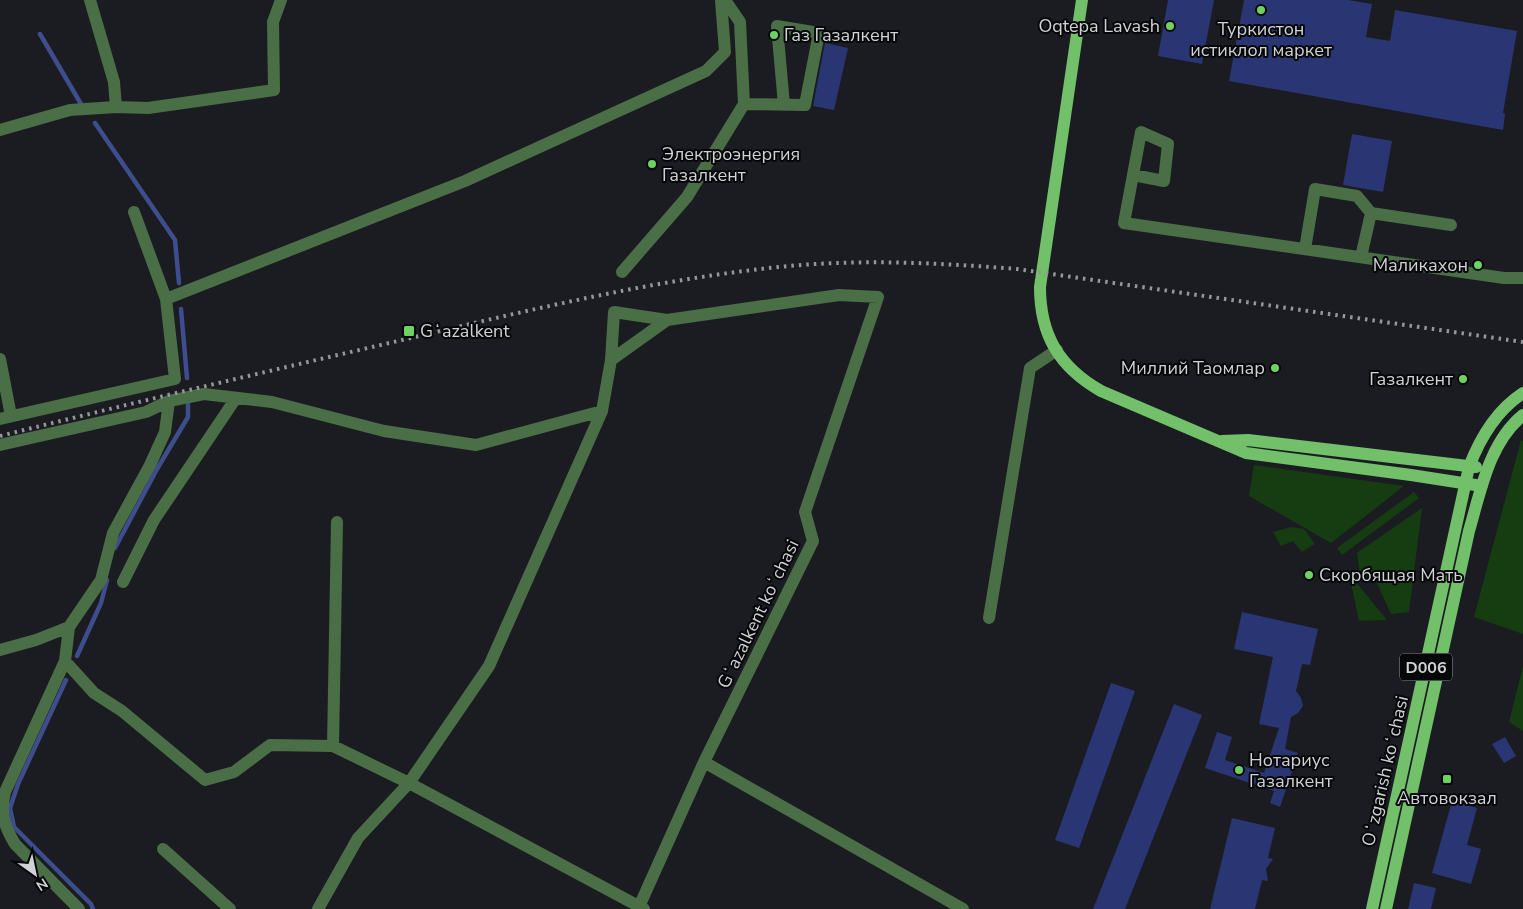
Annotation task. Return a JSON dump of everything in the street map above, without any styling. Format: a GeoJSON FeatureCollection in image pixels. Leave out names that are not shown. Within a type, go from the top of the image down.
{"type":"FeatureCollection","features":[{"type":"Feature","properties":{"kind":"main road"},"geometry":{"type":"LineString","coordinates":[[1082,0],[1040,287],[1043,320],[1048,336],[1073,370],[1101,391],[1246,453],[1482,486]]}},
{"type":"Feature","properties":{"kind":"main road","name":"Oʻzgarish koʻchasi"},"geometry":{"type":"LineString","coordinates":[[1372,909],[1434,635],[1469,467],[1480,442],[1489,428],[1508,404],[1523,392]]}},
{"type":"Feature","properties":{"kind":"main road","name":"Oʻzgarish koʻchasi"},"geometry":{"type":"LineString","coordinates":[[1386,909],[1469,531],[1482,486],[1502,436],[1523,414]]}},
{"type":"Feature","properties":{"kind":"main road"},"geometry":{"type":"LineString","coordinates":[[1217,441],[1248,440],[1488,469]]}},
{"type":"Feature","properties":{"kind":"street"},"geometry":{"type":"LineString","coordinates":[[90,0],[114,82],[116,107]]}},
{"type":"Feature","properties":{"kind":"street"},"geometry":{"type":"LineString","coordinates":[[0,130],[70,110],[116,107],[148,108],[274,90],[273,22],[281,0]]}},
{"type":"Feature","properties":{"kind":"street"},"geometry":{"type":"LineString","coordinates":[[166,299],[465,181],[706,71],[725,52],[721,0]]}},
{"type":"Feature","properties":{"kind":"street"},"geometry":{"type":"LineString","coordinates":[[622,272],[687,197],[744,104],[740,22],[725,0]]}},
{"type":"Feature","properties":{"kind":"street"},"geometry":{"type":"LineString","coordinates":[[744,104],[784,105],[805,105],[818,33],[777,26],[784,105]]}},
{"type":"Feature","properties":{"kind":"street"},"geometry":{"type":"LineString","coordinates":[[1133,175],[1124,223],[1504,278],[1523,278]]}},
{"type":"Feature","properties":{"kind":"street"},"geometry":{"type":"LineString","coordinates":[[1305,249],[1315,189],[1357,196],[1371,213],[1451,225]]}},
{"type":"Feature","properties":{"kind":"street"},"geometry":{"type":"LineString","coordinates":[[0,359],[6,417],[175,379],[166,299],[134,212]]}},
{"type":"Feature","properties":{"kind":"street"},"geometry":{"type":"LineString","coordinates":[[1361,257],[1371,213]]}},
{"type":"Feature","properties":{"kind":"street","name":"Gʻazalkent koʻchasi"},"geometry":{"type":"LineString","coordinates":[[640,908],[704,762],[813,541],[805,512],[878,297],[838,295],[668,320]]}},
{"type":"Feature","properties":{"kind":"street"},"geometry":{"type":"LineString","coordinates":[[318,909],[358,838],[409,783],[489,666],[602,411],[611,360],[614,312],[668,320]]}},
{"type":"Feature","properties":{"kind":"street"},"geometry":{"type":"LineString","coordinates":[[611,360],[668,320]]}},
{"type":"Feature","properties":{"kind":"street"},"geometry":{"type":"LineString","coordinates":[[989,618],[1030,368],[1057,350]]}},
{"type":"Feature","properties":{"kind":"street"},"geometry":{"type":"LineString","coordinates":[[0,445],[146,412],[169,401],[204,394],[272,402],[384,431],[476,445],[602,411]]}},
{"type":"Feature","properties":{"kind":"street"},"geometry":{"type":"LineString","coordinates":[[123,582],[154,520],[236,398]]}},
{"type":"Feature","properties":{"kind":"street"},"geometry":{"type":"LineString","coordinates":[[79,909],[15,844],[7,832],[3,819],[2,805],[5,792],[65,661],[69,627],[101,580],[113,533],[150,465],[165,432],[169,401]]}},
{"type":"Feature","properties":{"kind":"street"},"geometry":{"type":"LineString","coordinates":[[334,746],[337,522]]}},
{"type":"Feature","properties":{"kind":"street"},"geometry":{"type":"LineString","coordinates":[[0,650],[36,640],[69,627]]}},
{"type":"Feature","properties":{"kind":"street"},"geometry":{"type":"LineString","coordinates":[[65,661],[94,693],[122,711],[205,780],[234,772],[270,746],[334,746],[409,783],[640,908]]}},
{"type":"Feature","properties":{"kind":"street"},"geometry":{"type":"LineString","coordinates":[[704,762],[963,909]]}},
{"type":"Feature","properties":{"kind":"street"},"geometry":{"type":"LineString","coordinates":[[163,849],[230,909]]}},
{"type":"Feature","properties":{"kind":"green space"},"geometry":{"type":"Polygon","coordinates":[[[1521,440],[1523,441],[1523,634],[1474,617],[1521,440]]]}},
{"type":"Feature","properties":{"kind":"green space"},"geometry":{"type":"Polygon","coordinates":[[[1254,465],[1404,486],[1331,543],[1249,496],[1254,465]]]}},
{"type":"Feature","properties":{"kind":"green space"},"geometry":{"type":"Polygon","coordinates":[[[1414,492],[1419,498],[1342,555],[1337,548],[1414,492]]]}},
{"type":"Feature","properties":{"kind":"green space"},"geometry":{"type":"Polygon","coordinates":[[[1422,508],[1409,612],[1391,614],[1376,581],[1360,573],[1357,553],[1422,508]]]}},
{"type":"Feature","properties":{"kind":"green space"},"geometry":{"type":"Polygon","coordinates":[[[1291,527],[1304,529],[1315,544],[1302,552],[1293,541],[1281,546],[1273,532],[1291,527]]]}},
{"type":"Feature","properties":{"kind":"green space"},"geometry":{"type":"Polygon","coordinates":[[[1355,581],[1387,620],[1359,621],[1351,583],[1355,581]]]}},
{"type":"Feature","properties":{"kind":"green space"},"geometry":{"type":"Polygon","coordinates":[[[1523,666],[1523,731],[1509,722],[1523,666]]]}},
{"type":"Feature","properties":{"kind":"building"},"geometry":{"type":"Polygon","coordinates":[[[1168,0],[1214,0],[1202,64],[1158,56],[1168,0]]]}},
{"type":"Feature","properties":{"kind":"building"},"geometry":{"type":"Polygon","coordinates":[[[1244,0],[1348,0],[1372,4],[1366,37],[1390,41],[1395,10],[1517,31],[1503,113],[1505,114],[1503,130],[1229,81],[1244,0]]]}},
{"type":"Feature","properties":{"kind":"building"},"geometry":{"type":"Polygon","coordinates":[[[825,43],[848,48],[834,110],[813,106],[825,43]]]}},
{"type":"Feature","properties":{"kind":"building"},"geometry":{"type":"Polygon","coordinates":[[[1352,134],[1392,141],[1383,192],[1343,185],[1352,134]]]}},
{"type":"Feature","properties":{"kind":"building"},"geometry":{"type":"Polygon","coordinates":[[[1242,612],[1318,629],[1310,665],[1302,664],[1296,691],[1301,698],[1303,706],[1298,713],[1291,717],[1285,749],[1298,753],[1280,807],[1270,803],[1274,791],[1205,768],[1217,732],[1232,737],[1225,760],[1264,773],[1279,728],[1259,724],[1273,657],[1234,649],[1242,612]]]}},
{"type":"Feature","properties":{"kind":"building"},"geometry":{"type":"Polygon","coordinates":[[[1111,683],[1135,691],[1079,848],[1055,840],[1111,683]]]}},
{"type":"Feature","properties":{"kind":"building"},"geometry":{"type":"Polygon","coordinates":[[[1174,704],[1202,715],[1125,909],[1093,909],[1174,704]]]}},
{"type":"Feature","properties":{"kind":"building"},"geometry":{"type":"Polygon","coordinates":[[[1505,737],[1516,756],[1504,763],[1492,744],[1505,737]]]}},
{"type":"Feature","properties":{"kind":"building"},"geometry":{"type":"Polygon","coordinates":[[[1452,801],[1477,808],[1467,845],[1481,849],[1471,884],[1432,873],[1452,801]]]}},
{"type":"Feature","properties":{"kind":"building"},"geometry":{"type":"Polygon","coordinates":[[[1232,818],[1275,828],[1268,858],[1273,859],[1266,869],[1268,881],[1262,880],[1255,909],[1210,909],[1232,818]]]}},
{"type":"Feature","properties":{"kind":"building"},"geometry":{"type":"Polygon","coordinates":[[[1414,883],[1436,888],[1431,909],[1408,909],[1414,883]]]}},
{"type":"Feature","properties":{"kind":"waterway"},"geometry":{"type":"LineString","coordinates":[[40,34],[81,104]]}},
{"type":"Feature","properties":{"kind":"waterway"},"geometry":{"type":"LineString","coordinates":[[95,123],[175,240],[179,283]]}},
{"type":"Feature","properties":{"kind":"waterway"},"geometry":{"type":"LineString","coordinates":[[181,309],[187,378]]}},
{"type":"Feature","properties":{"kind":"waterway"},"geometry":{"type":"LineString","coordinates":[[115,548],[157,469],[188,417],[188,401]]}},
{"type":"Feature","properties":{"kind":"waterway"},"geometry":{"type":"LineString","coordinates":[[77,656],[101,603],[107,580]]}},
{"type":"Feature","properties":{"kind":"waterway"},"geometry":{"type":"LineString","coordinates":[[66,680],[18,784],[10,808],[14,827],[91,904],[93,909]]}},
{"type":"Feature","properties":{"kind":"railway"},"geometry":{"type":"LineString","coordinates":[[0,436],[586,298],[687,279],[817,264],[903,263],[1017,269],[1523,342]]}},
{"type":"Feature","properties":{"kind":"place","name":"Туркистон истиклол маркет"},"geometry":{"type":"Point","coordinates":[1261,10]}},
{"type":"Feature","properties":{"kind":"place","name":"Oqtepa Lavash"},"geometry":{"type":"Point","coordinates":[1170,26]}},
{"type":"Feature","properties":{"kind":"place","name":"Газ Газалкент"},"geometry":{"type":"Point","coordinates":[774,35]}},
{"type":"Feature","properties":{"kind":"place","name":"Электроэнергия Газалкент"},"geometry":{"type":"Point","coordinates":[652,164]}},
{"type":"Feature","properties":{"kind":"place","name":"Маликахон"},"geometry":{"type":"Point","coordinates":[1478,265]}},
{"type":"Feature","properties":{"kind":"place","name":"Gʻazalkent"},"geometry":{"type":"Point","coordinates":[409,331]}},
{"type":"Feature","properties":{"kind":"place","name":"Миллий Таомлар"},"geometry":{"type":"Point","coordinates":[1275,368]}},
{"type":"Feature","properties":{"kind":"place","name":"Газалкент"},"geometry":{"type":"Point","coordinates":[1463,379]}},
{"type":"Feature","properties":{"kind":"place","name":"Скорбящая Мать"},"geometry":{"type":"Point","coordinates":[1309,575]}},
{"type":"Feature","properties":{"kind":"place","name":"Нотариус Газалкент"},"geometry":{"type":"Point","coordinates":[1239,770]}},
{"type":"Feature","properties":{"kind":"place","name":"Автовокзал"},"geometry":{"type":"Point","coordinates":[1447,779]}}]}
